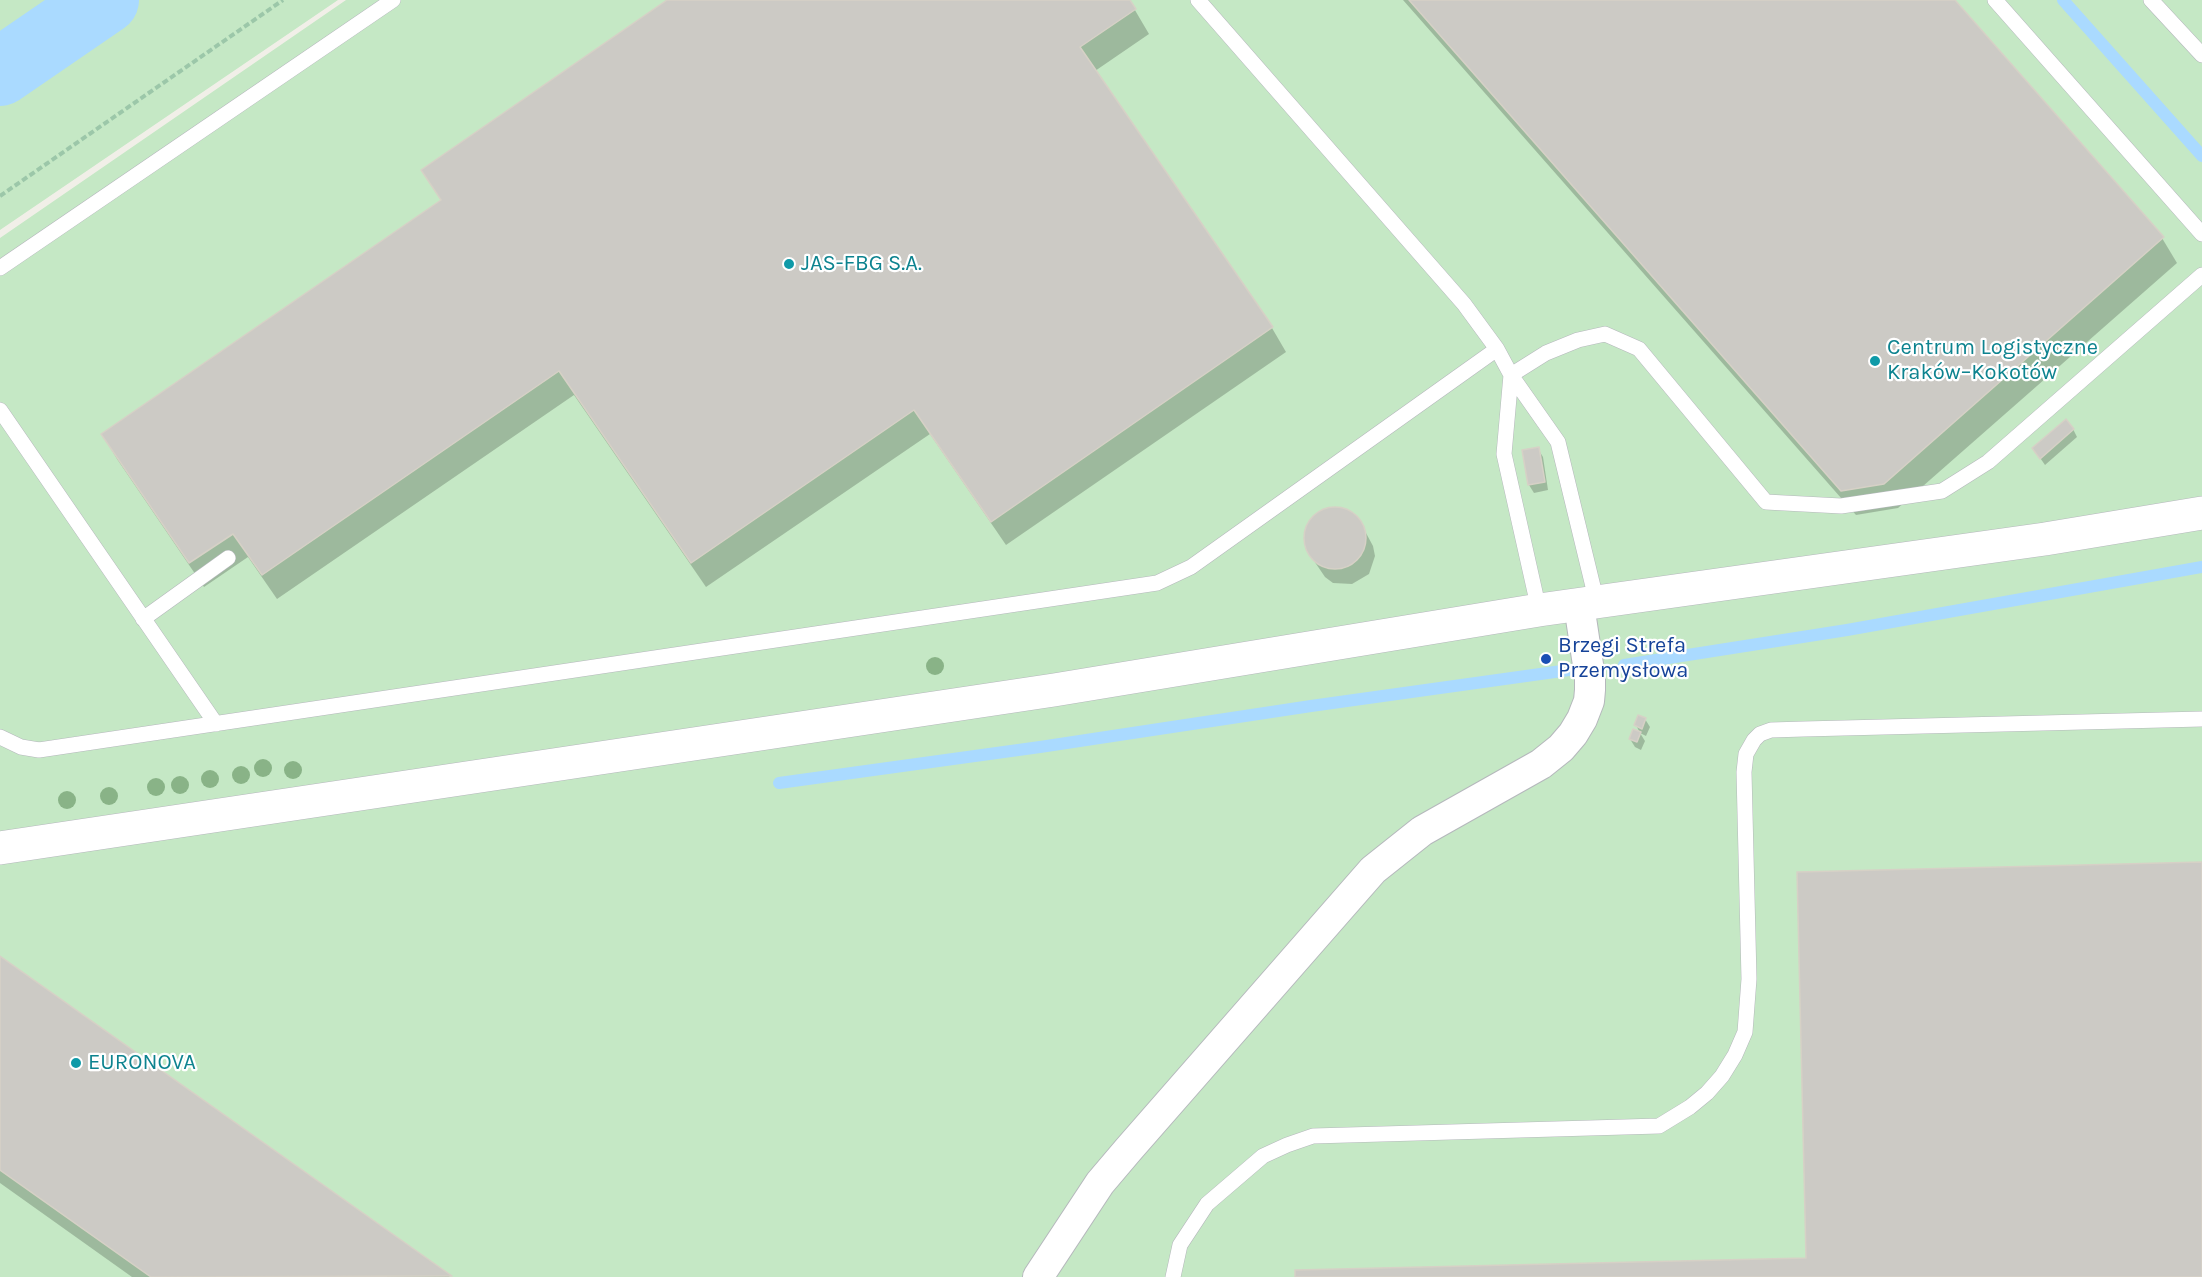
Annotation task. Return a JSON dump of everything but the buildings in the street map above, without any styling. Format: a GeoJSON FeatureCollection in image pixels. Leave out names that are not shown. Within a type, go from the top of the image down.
{"type":"FeatureCollection","features":[{"type":"Feature","properties":{"kind":"street"},"geometry":{"type":"LineString","coordinates":[[0,849],[1054,690],[1539,610],[2045,539],[2202,513]]}},
{"type":"Feature","properties":{"kind":"street"},"geometry":{"type":"LineString","coordinates":[[1038,1277],[1100,1183],[1373,870],[1422,831],[1541,764],[1561,748],[1573,734],[1582,720],[1589,701],[1588,604]]}},
{"type":"Feature","properties":{"kind":"lane"},"geometry":{"type":"LineString","coordinates":[[0,268],[393,0]]}},
{"type":"Feature","properties":{"kind":"lane"},"geometry":{"type":"LineString","coordinates":[[1198,0],[1464,304],[1497,349],[1511,375],[1558,442],[1588,604]]}},
{"type":"Feature","properties":{"kind":"lane"},"geometry":{"type":"LineString","coordinates":[[1995,0],[2202,234]]}},
{"type":"Feature","properties":{"kind":"lane"},"geometry":{"type":"LineString","coordinates":[[2151,0],[2202,55]]}},
{"type":"Feature","properties":{"kind":"lane"},"geometry":{"type":"LineString","coordinates":[[1511,375],[1546,353],[1578,340],[1605,334],[1640,349],[1766,502],[1841,506],[1897,498],[1942,491],[1988,462],[2202,275]]}},
{"type":"Feature","properties":{"kind":"lane"},"geometry":{"type":"LineString","coordinates":[[0,737],[21,747],[39,750],[1156,583],[1191,567],[1497,349]]}},
{"type":"Feature","properties":{"kind":"lane"},"geometry":{"type":"LineString","coordinates":[[1511,375],[1504,454],[1539,610]]}},
{"type":"Feature","properties":{"kind":"lane"},"geometry":{"type":"LineString","coordinates":[[0,410],[216,724]]}},
{"type":"Feature","properties":{"kind":"lane"},"geometry":{"type":"LineString","coordinates":[[143,619],[228,558]]}},
{"type":"Feature","properties":{"kind":"lane"},"geometry":{"type":"LineString","coordinates":[[1173,1277],[1180,1245],[1207,1204],[1263,1156],[1287,1144],[1313,1136],[1659,1126],[1690,1107],[1707,1093],[1722,1076],[1745,1032],[1749,979],[1744,772],[1746,754],[1760,734],[1771,730],[2202,719]]}},
{"type":"Feature","properties":{"kind":"path"},"geometry":{"type":"LineString","coordinates":[[0,196],[283,0]]}},
{"type":"Feature","properties":{"kind":"green space"},"geometry":{"type":"Polygon","coordinates":[[[0,0],[338,0],[0,230],[0,0]]]}},
{"type":"Feature","properties":{"kind":"green space"},"geometry":{"type":"Polygon","coordinates":[[[346,0],[2202,0],[2202,1277],[0,1277],[0,238],[346,0]]]}},
{"type":"Feature","properties":{"kind":"waterway"},"geometry":{"type":"LineString","coordinates":[[0,72],[105,0]]}},
{"type":"Feature","properties":{"kind":"waterway"},"geometry":{"type":"LineString","coordinates":[[2063,0],[2202,156]]}},
{"type":"Feature","properties":{"kind":"waterway"},"geometry":{"type":"LineString","coordinates":[[1624,665],[1847,630],[2202,567]]}},
{"type":"Feature","properties":{"kind":"waterway"},"geometry":{"type":"LineString","coordinates":[[779,783],[1569,670]]}},
{"type":"Feature","properties":{"kind":"place","name":"JAS-FBG S.A."},"geometry":{"type":"Point","coordinates":[789,264]}},
{"type":"Feature","properties":{"kind":"place","name":"Centrum Logistyczne Kraków–Kokotów"},"geometry":{"type":"Point","coordinates":[1875,361]}},
{"type":"Feature","properties":{"kind":"place","name":"Brzegi Strefa Przemysłowa"},"geometry":{"type":"Point","coordinates":[1546,659]}},
{"type":"Feature","properties":{"kind":"place","name":"EURONOVA"},"geometry":{"type":"Point","coordinates":[76,1063]}}]}
